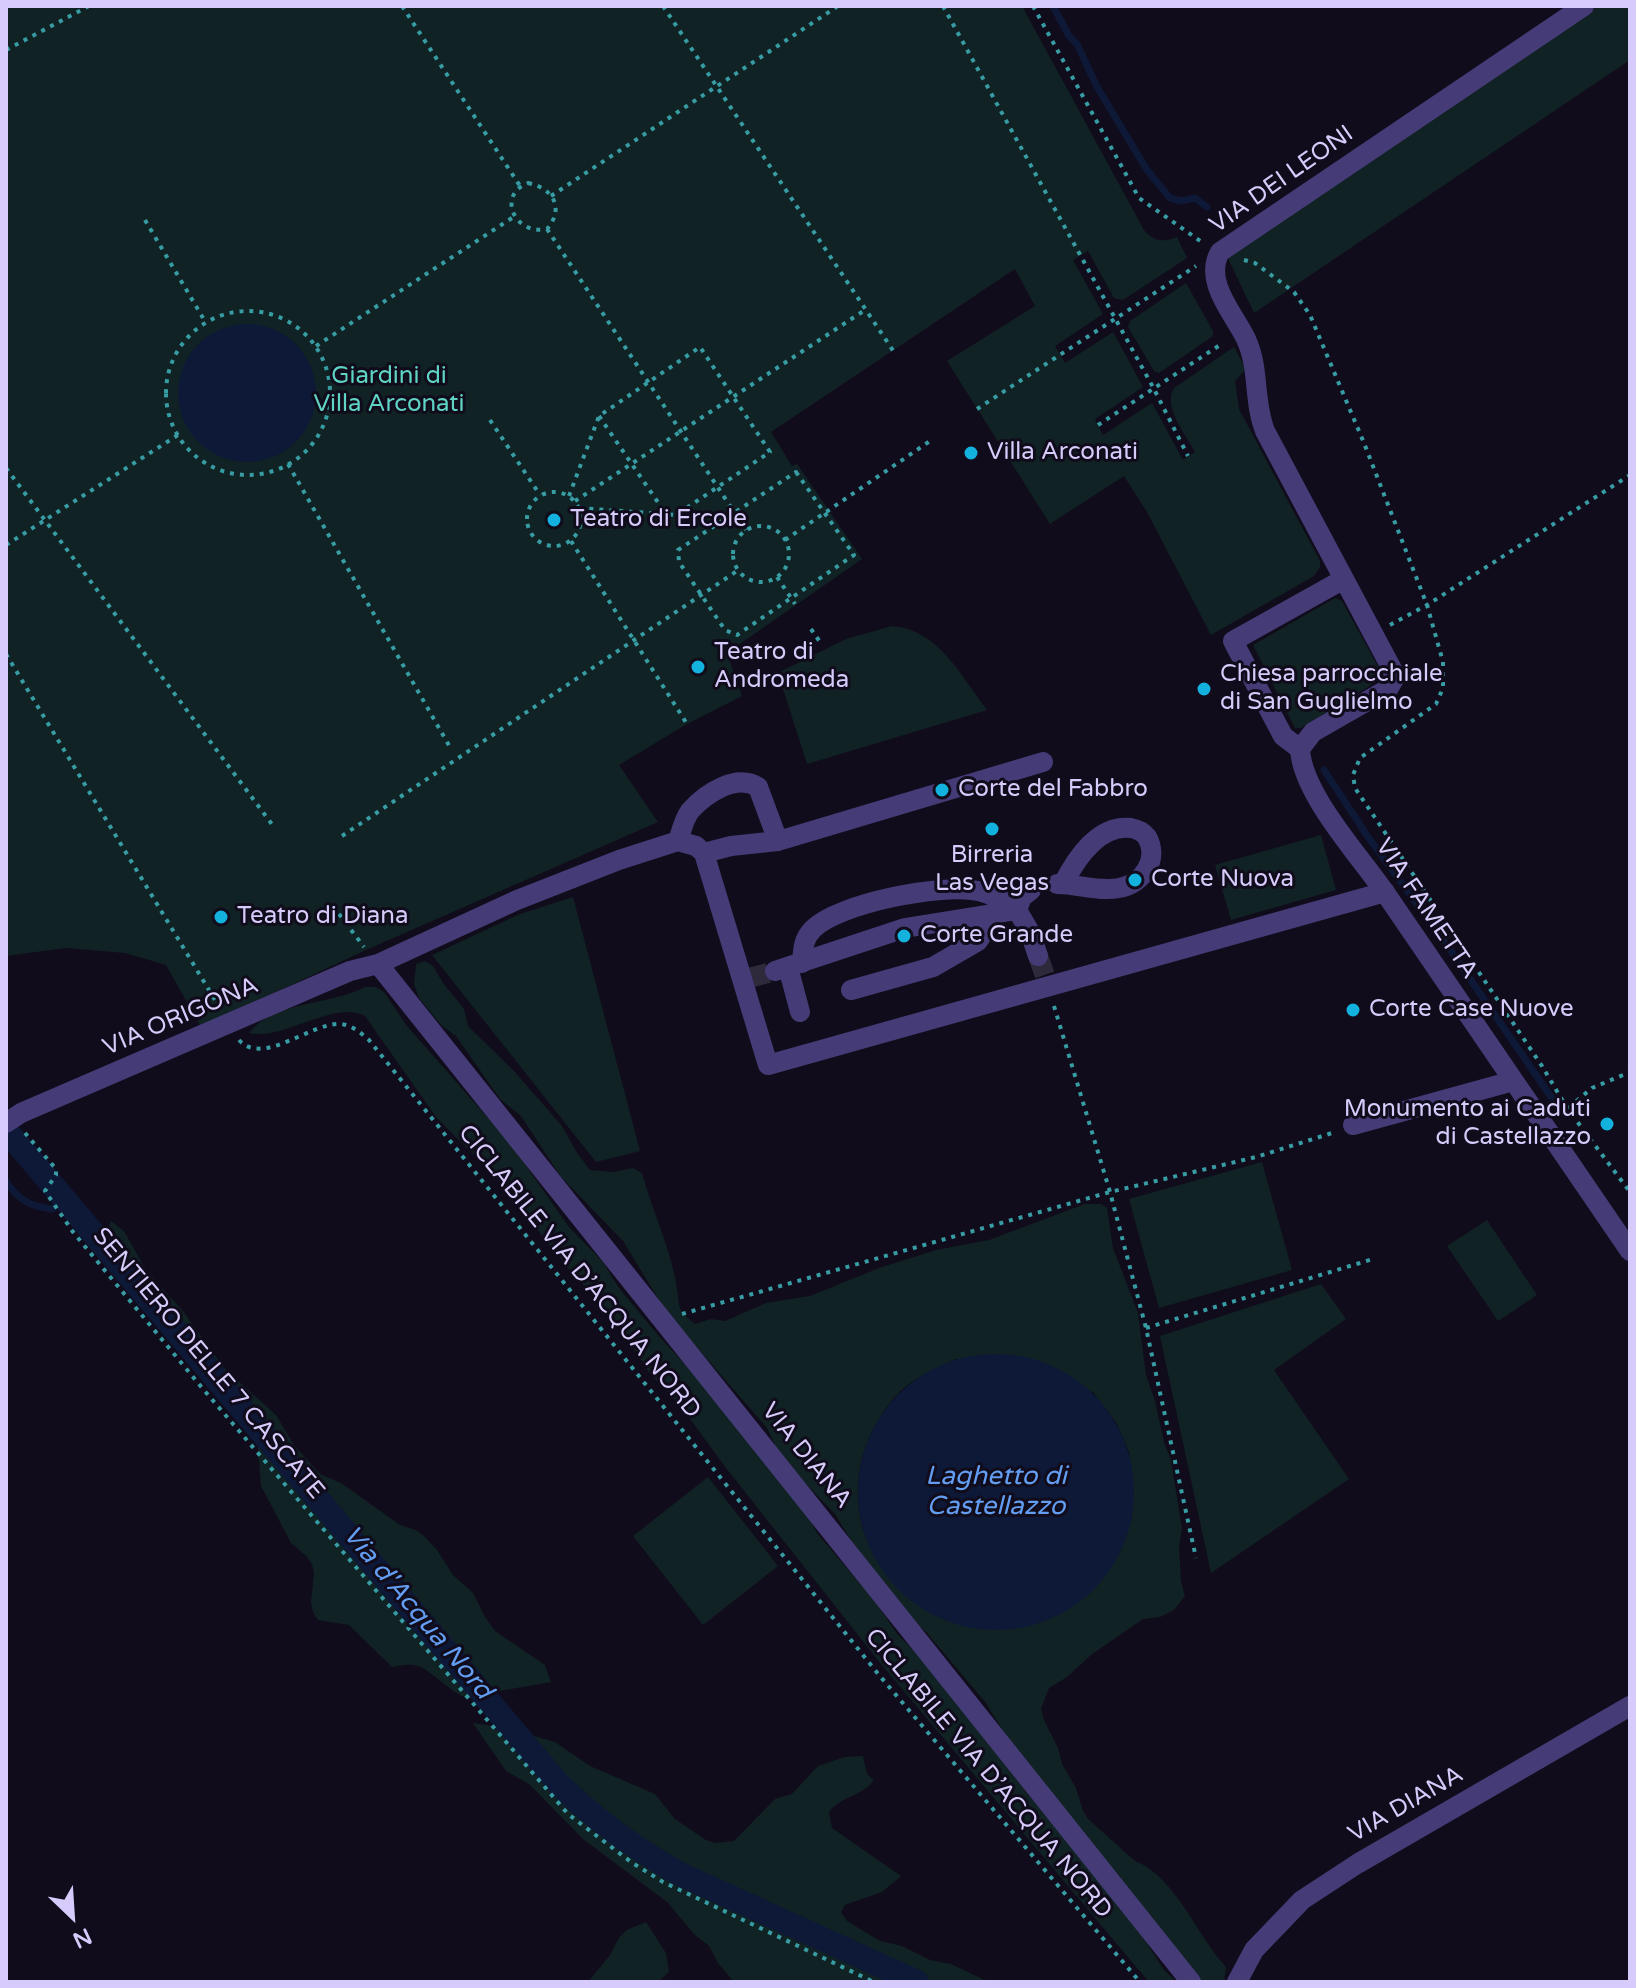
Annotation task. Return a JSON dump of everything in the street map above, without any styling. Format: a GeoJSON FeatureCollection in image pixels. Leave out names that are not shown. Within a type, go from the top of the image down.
{"type":"FeatureCollection","features":[{"type":"Feature","properties":{"kind":"street","name":"VIA DEI LEONI"},"geometry":{"type":"LineString","coordinates":[[1300,749],[1313,732],[1388,689],[1392,684],[1393,671],[1265,431],[1256,399],[1253,357],[1215,279],[1218,256],[1584,6]]}},
{"type":"Feature","properties":{"kind":"street"},"geometry":{"type":"LineString","coordinates":[[1300,749],[1283,736],[1233,641],[1344,579]]}},
{"type":"Feature","properties":{"kind":"street","name":"VIA FAMETTA"},"geometry":{"type":"LineString","coordinates":[[1300,749],[1309,784],[1630,1251]]}},
{"type":"Feature","properties":{"kind":"street"},"geometry":{"type":"LineString","coordinates":[[704,853],[731,846],[778,841],[1043,762]]}},
{"type":"Feature","properties":{"kind":"street"},"geometry":{"type":"LineString","coordinates":[[778,841],[758,787],[750,782],[724,784],[689,813],[678,841],[696,846],[704,853],[746,979],[768,1065],[1385,892]]}},
{"type":"Feature","properties":{"kind":"street","name":"VIA ORIGONA"},"geometry":{"type":"LineString","coordinates":[[13,1118],[350,971],[378,964],[517,900],[619,860],[678,841]]}},
{"type":"Feature","properties":{"kind":"street"},"geometry":{"type":"LineString","coordinates":[[800,1012],[788,967],[803,942],[822,921],[852,908],[905,895],[960,889],[980,891],[1002,900],[1007,912],[1030,932],[1038,956]]}},
{"type":"Feature","properties":{"kind":"street"},"geometry":{"type":"LineString","coordinates":[[851,990],[933,967],[978,941],[1031,890]]}},
{"type":"Feature","properties":{"kind":"street"},"geometry":{"type":"LineString","coordinates":[[905,895],[905,928]]}},
{"type":"Feature","properties":{"kind":"street"},"geometry":{"type":"LineString","coordinates":[[788,967],[905,928],[1007,912]]}},
{"type":"Feature","properties":{"kind":"street","name":"VIA DIANA"},"geometry":{"type":"LineString","coordinates":[[378,964],[1191,1982]]}},
{"type":"Feature","properties":{"kind":"street"},"geometry":{"type":"LineString","coordinates":[[1353,1125],[1513,1081]]}},
{"type":"Feature","properties":{"kind":"street","name":"VIA DIANA"},"geometry":{"type":"LineString","coordinates":[[1237,1982],[1254,1950],[1302,1900],[1357,1864],[1630,1706]]}},
{"type":"Feature","properties":{"kind":"path"},"geometry":{"type":"LineString","coordinates":[[6,50],[89,6]]}},
{"type":"Feature","properties":{"kind":"path"},"geometry":{"type":"LineString","coordinates":[[402,6],[520,186]]}},
{"type":"Feature","properties":{"kind":"path"},"geometry":{"type":"LineString","coordinates":[[663,6],[894,352]]}},
{"type":"Feature","properties":{"kind":"path"},"geometry":{"type":"LineString","coordinates":[[551,196],[838,6]]}},
{"type":"Feature","properties":{"kind":"path"},"geometry":{"type":"LineString","coordinates":[[943,6],[1188,456]]}},
{"type":"Feature","properties":{"kind":"path"},"geometry":{"type":"LineString","coordinates":[[1033,6],[1139,198],[1218,256],[1255,263],[1270,273],[1294,292],[1310,315],[1427,605],[1443,662],[1442,696],[1436,704],[1360,758],[1353,775],[1355,788],[1567,1108],[1630,1192]]}},
{"type":"Feature","properties":{"kind":"path"},"geometry":{"type":"LineString","coordinates":[[528,183],[539,185],[551,196],[555,204],[555,219],[547,229],[530,229],[515,216],[511,205],[520,186],[528,183]]}},
{"type":"Feature","properties":{"kind":"path"},"geometry":{"type":"LineString","coordinates":[[315,346],[515,216]]}},
{"type":"Feature","properties":{"kind":"path"},"geometry":{"type":"LineString","coordinates":[[145,220],[206,323]]}},
{"type":"Feature","properties":{"kind":"path"},"geometry":{"type":"LineString","coordinates":[[547,229],[746,530]]}},
{"type":"Feature","properties":{"kind":"path"},"geometry":{"type":"LineString","coordinates":[[977,409],[1192,267],[1218,256]]}},
{"type":"Feature","properties":{"kind":"path"},"geometry":{"type":"LineString","coordinates":[[248,310],[276,315],[300,329],[315,346],[329,377],[329,405],[320,432],[304,453],[288,464],[257,475],[231,474],[207,465],[186,448],[172,426],[165,401],[167,375],[176,350],[195,329],[220,315],[248,310]]}},
{"type":"Feature","properties":{"kind":"path"},"geometry":{"type":"LineString","coordinates":[[575,501],[865,310]]}},
{"type":"Feature","properties":{"kind":"path"},"geometry":{"type":"LineString","coordinates":[[1098,425],[1242,331]]}},
{"type":"Feature","properties":{"kind":"path"},"geometry":{"type":"LineString","coordinates":[[569,496],[599,416],[700,347],[770,452],[676,515],[580,508]]}},
{"type":"Feature","properties":{"kind":"path"},"geometry":{"type":"LineString","coordinates":[[599,416],[666,514]]}},
{"type":"Feature","properties":{"kind":"path"},"geometry":{"type":"LineString","coordinates":[[490,420],[540,495]]}},
{"type":"Feature","properties":{"kind":"path"},"geometry":{"type":"LineString","coordinates":[[6,545],[178,435]]}},
{"type":"Feature","properties":{"kind":"path"},"geometry":{"type":"LineString","coordinates":[[785,540],[930,441]]}},
{"type":"Feature","properties":{"kind":"path"},"geometry":{"type":"LineString","coordinates":[[288,464],[451,749]]}},
{"type":"Feature","properties":{"kind":"path"},"geometry":{"type":"LineString","coordinates":[[6,468],[274,827]]}},
{"type":"Feature","properties":{"kind":"path"},"geometry":{"type":"LineString","coordinates":[[796,472],[825,512],[854,555],[737,635],[725,630],[679,562],[678,550],[796,472]]}},
{"type":"Feature","properties":{"kind":"path"},"geometry":{"type":"LineString","coordinates":[[1373,634],[1427,605],[1630,475]]}},
{"type":"Feature","properties":{"kind":"path"},"geometry":{"type":"LineString","coordinates":[[555,492],[569,496],[580,508],[581,526],[571,541],[563,545],[545,545],[531,534],[529,509],[540,495],[555,492]]}},
{"type":"Feature","properties":{"kind":"path"},"geometry":{"type":"LineString","coordinates":[[772,528],[785,540],[788,560],[777,577],[761,583],[737,571],[732,557],[733,549],[746,530],[772,528]]}},
{"type":"Feature","properties":{"kind":"path"},"geometry":{"type":"LineString","coordinates":[[571,541],[687,724]]}},
{"type":"Feature","properties":{"kind":"path"},"geometry":{"type":"LineString","coordinates":[[342,836],[737,571]]}},
{"type":"Feature","properties":{"kind":"path"},"geometry":{"type":"LineString","coordinates":[[777,577],[795,604]]}},
{"type":"Feature","properties":{"kind":"path"},"geometry":{"type":"LineString","coordinates":[[811,629],[820,642]]}},
{"type":"Feature","properties":{"kind":"path","name":"CICLABILE VIA D’ACQUA NORD"},"geometry":{"type":"LineString","coordinates":[[6,654],[243,1045],[259,1049],[275,1046],[327,1025],[343,1024],[358,1030],[369,1040],[879,1675],[1140,1982]]}},
{"type":"Feature","properties":{"kind":"path"},"geometry":{"type":"LineString","coordinates":[[333,906],[378,964]]}},
{"type":"Feature","properties":{"kind":"path"},"geometry":{"type":"LineString","coordinates":[[1048,984],[1110,1192],[1146,1328],[1196,1558]]}},
{"type":"Feature","properties":{"kind":"path"},"geometry":{"type":"LineString","coordinates":[[1545,1128],[1592,1088],[1630,1072]]}},
{"type":"Feature","properties":{"kind":"path","name":"SENTIERO DELLE 7 CASCATE"},"geometry":{"type":"LineString","coordinates":[[13,1118],[56,1169],[45,1191],[55,1208],[203,1389],[568,1814],[663,1882],[874,1982]]}},
{"type":"Feature","properties":{"kind":"path"},"geometry":{"type":"LineString","coordinates":[[663,1319],[1110,1192],[1256,1157],[1353,1125]]}},
{"type":"Feature","properties":{"kind":"path"},"geometry":{"type":"LineString","coordinates":[[1146,1328],[1373,1259]]}},
{"type":"Feature","properties":{"kind":"green space","name":"Giardini di Villa Arconati"},"geometry":{"type":"Polygon","coordinates":[[[6,6],[1022,6],[1144,230],[1159,240],[1177,237],[1187,258],[1123,300],[1114,298],[1088,251],[1073,260],[1103,314],[1055,346],[1065,363],[1113,332],[1143,387],[1095,419],[1103,435],[1152,403],[1183,460],[1195,452],[1173,412],[1171,395],[1174,388],[1234,347],[1246,369],[1235,381],[1239,409],[1320,561],[1320,567],[1314,576],[1211,635],[1147,512],[1124,476],[1050,524],[947,361],[1035,306],[1015,269],[771,432],[792,466],[797,464],[862,559],[727,653],[742,696],[687,724],[619,765],[658,822],[366,950],[201,1027],[166,965],[125,953],[66,948],[6,956],[6,6]]]}},
{"type":"Feature","properties":{"kind":"green space"},"geometry":{"type":"Polygon","coordinates":[[[1598,6],[1630,6],[1630,60],[1254,313],[1226,254],[1598,6]]]}},
{"type":"Feature","properties":{"kind":"green space"},"geometry":{"type":"Polygon","coordinates":[[[1186,283],[1213,336],[1159,373],[1154,371],[1128,327],[1130,321],[1186,283]]]}},
{"type":"Feature","properties":{"kind":"green space"},"geometry":{"type":"Polygon","coordinates":[[[1335,598],[1342,601],[1382,674],[1381,679],[1301,728],[1295,728],[1253,645],[1335,598]]]}},
{"type":"Feature","properties":{"kind":"green space"},"geometry":{"type":"Polygon","coordinates":[[[892,626],[908,629],[936,645],[987,710],[807,764],[778,673],[846,639],[892,626]]]}},
{"type":"Feature","properties":{"kind":"green space"},"geometry":{"type":"Polygon","coordinates":[[[1321,835],[1336,890],[1231,920],[1215,865],[1321,835]]]}},
{"type":"Feature","properties":{"kind":"green space"},"geometry":{"type":"Polygon","coordinates":[[[573,897],[640,1151],[596,1162],[432,955],[520,914],[573,897]]]}},
{"type":"Feature","properties":{"kind":"green space"},"geometry":{"type":"Polygon","coordinates":[[[425,961],[433,966],[464,1009],[468,1026],[514,1071],[562,1126],[590,1170],[613,1172],[633,1168],[642,1173],[669,1255],[679,1305],[682,1313],[695,1324],[711,1319],[725,1321],[766,1303],[810,1296],[879,1268],[936,1250],[989,1240],[1085,1204],[1101,1204],[1107,1208],[1113,1248],[1138,1313],[1146,1375],[1171,1460],[1182,1529],[1179,1547],[1185,1596],[1174,1610],[1160,1617],[1143,1619],[1091,1655],[1067,1677],[1049,1688],[1041,1709],[1088,1819],[1174,1893],[1226,1967],[1224,1982],[1196,1982],[1008,1739],[986,1703],[926,1632],[902,1611],[868,1568],[835,1514],[781,1458],[767,1428],[667,1313],[623,1241],[561,1177],[521,1116],[500,1099],[456,1036],[442,1026],[419,998],[414,984],[416,964],[425,961]],[[956,1359],[923,1375],[900,1391],[872,1431],[860,1466],[858,1501],[865,1534],[880,1565],[902,1592],[932,1613],[969,1627],[1121,1551],[1132,1517],[1129,1452],[1116,1422],[1093,1392],[956,1359]]]}},
{"type":"Feature","properties":{"kind":"green space"},"geometry":{"type":"Polygon","coordinates":[[[365,987],[376,987],[384,992],[407,1026],[510,1143],[569,1227],[603,1262],[619,1288],[706,1387],[804,1508],[817,1533],[875,1601],[898,1635],[933,1669],[1030,1797],[1075,1843],[1125,1909],[1164,1970],[1177,1982],[1149,1982],[881,1664],[680,1405],[651,1375],[614,1319],[568,1268],[495,1176],[436,1117],[365,1016],[353,1012],[339,1013],[278,1031],[249,1033],[273,1015],[288,1009],[365,987]]]}},
{"type":"Feature","properties":{"kind":"green space"},"geometry":{"type":"Polygon","coordinates":[[[1262,1162],[1292,1270],[1159,1308],[1129,1199],[1262,1162]]]}},
{"type":"Feature","properties":{"kind":"green space"},"geometry":{"type":"Polygon","coordinates":[[[1487,1220],[1537,1295],[1498,1321],[1447,1246],[1487,1220]]]}},
{"type":"Feature","properties":{"kind":"green space"},"geometry":{"type":"Polygon","coordinates":[[[111,1221],[124,1231],[146,1270],[183,1311],[224,1368],[276,1415],[294,1445],[320,1474],[341,1483],[400,1525],[424,1536],[453,1575],[473,1593],[495,1631],[545,1665],[551,1682],[465,1697],[419,1666],[392,1667],[349,1625],[318,1620],[311,1602],[312,1564],[291,1543],[261,1486],[256,1423],[247,1404],[134,1268],[108,1228],[111,1221]]]}},
{"type":"Feature","properties":{"kind":"green space"},"geometry":{"type":"Polygon","coordinates":[[[1321,1284],[1346,1319],[1274,1370],[1349,1479],[1211,1573],[1160,1336],[1321,1284]]]}},
{"type":"Feature","properties":{"kind":"green space"},"geometry":{"type":"Polygon","coordinates":[[[708,1477],[778,1566],[703,1625],[633,1536],[708,1477]]]}},
{"type":"Feature","properties":{"kind":"green space"},"geometry":{"type":"Polygon","coordinates":[[[473,1723],[506,1728],[555,1742],[590,1766],[655,1794],[675,1819],[715,1843],[734,1841],[775,1799],[792,1794],[818,1766],[845,1757],[863,1756],[867,1774],[874,1780],[829,1812],[832,1828],[901,1876],[882,1892],[845,1905],[841,1912],[847,1921],[880,1941],[902,1946],[930,1960],[951,1964],[989,1982],[734,1982],[709,1946],[695,1935],[667,1902],[583,1839],[529,1784],[506,1771],[473,1723]]]}},
{"type":"Feature","properties":{"kind":"green space"},"geometry":{"type":"Polygon","coordinates":[[[646,1922],[666,1953],[669,1972],[658,1982],[588,1982],[610,1955],[619,1938],[627,1930],[646,1922]]]}},
{"type":"Feature","properties":{"kind":"water"},"geometry":{"type":"Polygon","coordinates":[[[247,324],[273,329],[296,344],[311,367],[316,393],[311,419],[296,442],[273,457],[247,462],[221,457],[198,442],[183,419],[178,393],[183,367],[198,344],[221,329],[247,324]]]}},
{"type":"Feature","properties":{"kind":"water","name":"Laghetto di Castellazzo"},"geometry":{"type":"Polygon","coordinates":[[[996,1354],[1023,1357],[1049,1365],[1073,1377],[1094,1394],[1111,1415],[1123,1439],[1131,1465],[1134,1492],[1131,1519],[1123,1545],[1111,1569],[1094,1590],[1073,1607],[1049,1619],[1023,1627],[996,1630],[969,1627],[943,1619],[919,1607],[898,1590],[881,1569],[869,1545],[861,1519],[858,1492],[861,1465],[869,1439],[881,1415],[898,1394],[919,1377],[943,1365],[969,1357],[996,1354]]]}},
{"type":"Feature","properties":{"kind":"waterway"},"geometry":{"type":"LineString","coordinates":[[1053,6],[1147,170],[1170,198],[1181,201],[1195,198],[1207,207]]}},
{"type":"Feature","properties":{"kind":"waterway"},"geometry":{"type":"LineString","coordinates":[[1324,770],[1553,1100]]}},
{"type":"Feature","properties":{"kind":"waterway","name":"Via d'Acqua Nord"},"geometry":{"type":"LineString","coordinates":[[6,1130],[571,1796],[616,1833],[682,1875],[917,1982]]}},
{"type":"Feature","properties":{"kind":"waterway"},"geometry":{"type":"LineString","coordinates":[[6,1181],[15,1193],[37,1206],[52,1209],[65,1199]]}},
{"type":"Feature","properties":{"kind":"tunnel"},"geometry":{"type":"LineString","coordinates":[[1038,956],[1047,981]]}},
{"type":"Feature","properties":{"kind":"tunnel"},"geometry":{"type":"LineString","coordinates":[[749,978],[775,971]]}},
{"type":"Feature","properties":{"kind":"place","name":"Villa Arconati"},"geometry":{"type":"Point","coordinates":[971,453]}},
{"type":"Feature","properties":{"kind":"place","name":"Teatro di Ercole"},"geometry":{"type":"Point","coordinates":[554,520]}},
{"type":"Feature","properties":{"kind":"place","name":"Teatro di Andromeda"},"geometry":{"type":"Point","coordinates":[698,667]}},
{"type":"Feature","properties":{"kind":"place","name":"Chiesa parrocchiale di San Guglielmo"},"geometry":{"type":"Point","coordinates":[1204,689]}},
{"type":"Feature","properties":{"kind":"place","name":"Corte del Fabbro"},"geometry":{"type":"Point","coordinates":[942,790]}},
{"type":"Feature","properties":{"kind":"place","name":"Birreria Las Vegas"},"geometry":{"type":"Point","coordinates":[992,829]}},
{"type":"Feature","properties":{"kind":"place","name":"Corte Nuova"},"geometry":{"type":"Point","coordinates":[1135,880]}},
{"type":"Feature","properties":{"kind":"place","name":"Teatro di Diana"},"geometry":{"type":"Point","coordinates":[221,917]}},
{"type":"Feature","properties":{"kind":"place","name":"Corte Grande"},"geometry":{"type":"Point","coordinates":[904,936]}},
{"type":"Feature","properties":{"kind":"place","name":"Corte Case Nuove"},"geometry":{"type":"Point","coordinates":[1353,1010]}},
{"type":"Feature","properties":{"kind":"place","name":"Monumento ai Caduti di Castellazzo"},"geometry":{"type":"Point","coordinates":[1607,1124]}}]}
